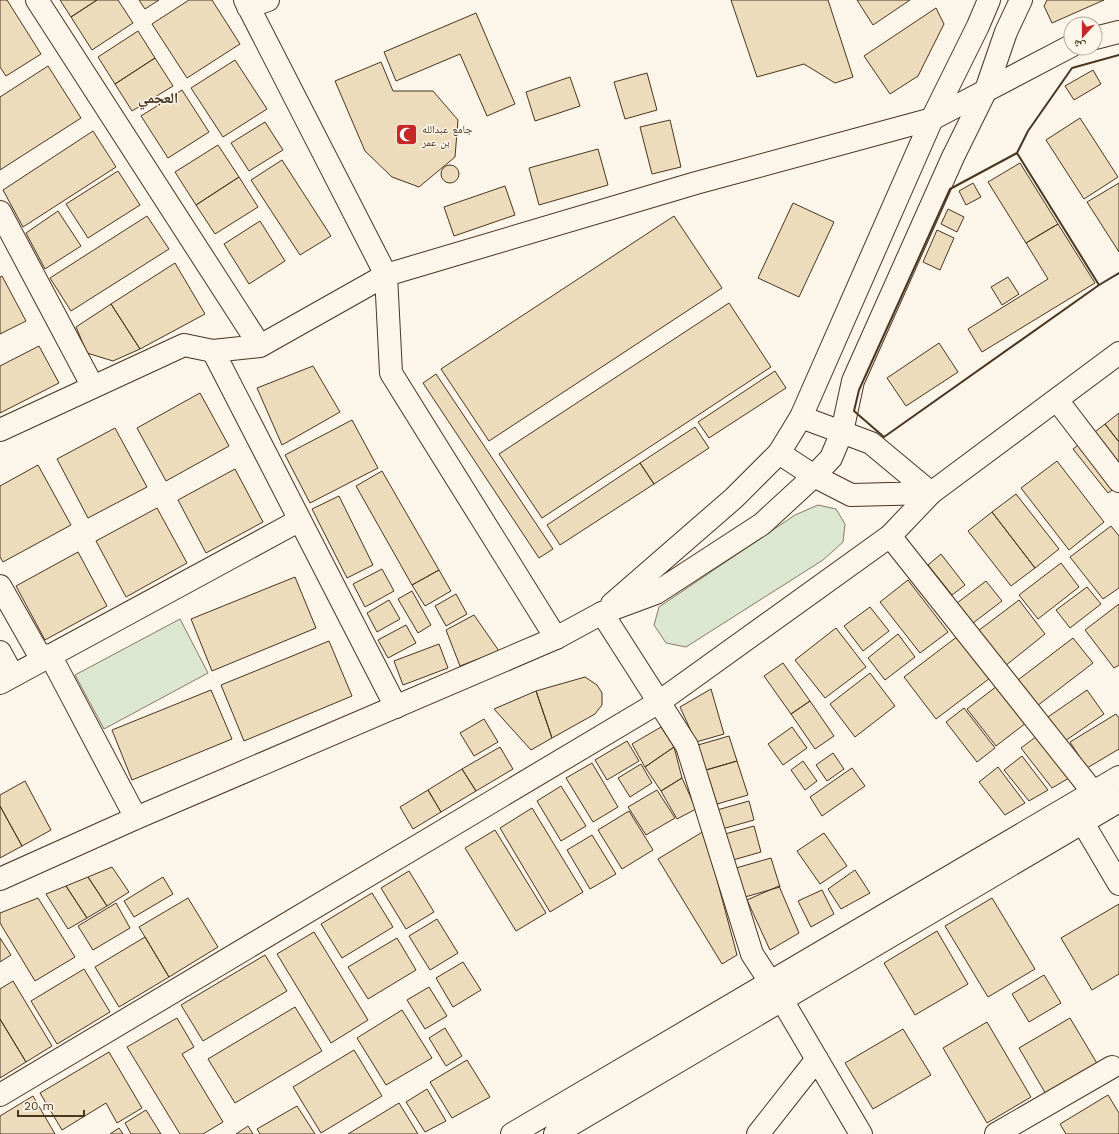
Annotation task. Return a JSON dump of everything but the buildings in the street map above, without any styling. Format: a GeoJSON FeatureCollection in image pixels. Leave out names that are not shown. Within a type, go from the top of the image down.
{"type":"FeatureCollection","features":[{"type":"Feature","properties":{"kind":"street"},"geometry":{"type":"LineString","coordinates":[[37,0],[260,346]]}},
{"type":"Feature","properties":{"kind":"street"},"geometry":{"type":"LineString","coordinates":[[602,613],[734,498],[779,453],[801,417],[932,119],[978,26],[989,0]]}},
{"type":"Feature","properties":{"kind":"street"},"geometry":{"type":"LineString","coordinates":[[0,880],[136,818],[556,638],[602,613],[656,593],[762,524],[814,476],[831,458],[842,432],[853,381],[953,157],[986,90],[1006,32],[1020,0]]}},
{"type":"Feature","properties":{"kind":"street"},"geometry":{"type":"LineString","coordinates":[[254,2],[386,275],[391,373],[556,638]]}},
{"type":"Feature","properties":{"kind":"street"},"geometry":{"type":"LineString","coordinates":[[1103,36],[1119,32]]}},
{"type":"Feature","properties":{"kind":"street"},"geometry":{"type":"LineString","coordinates":[[0,430],[184,345],[213,351],[260,346],[386,275],[696,183],[932,119],[1063,50]]}},
{"type":"Feature","properties":{"kind":"street"},"geometry":{"type":"LineString","coordinates":[[0,212],[93,387]]}},
{"type":"Feature","properties":{"kind":"street"},"geometry":{"type":"LineString","coordinates":[[213,351],[396,707]]}},
{"type":"Feature","properties":{"kind":"street"},"geometry":{"type":"LineString","coordinates":[[0,1095],[658,702],[890,536],[931,493],[1119,353]]}},
{"type":"Feature","properties":{"kind":"street"},"geometry":{"type":"LineString","coordinates":[[1057,400],[1119,482]]}},
{"type":"Feature","properties":{"kind":"street"},"geometry":{"type":"LineString","coordinates":[[801,417],[870,443],[931,493]]}},
{"type":"Feature","properties":{"kind":"street"},"geometry":{"type":"LineString","coordinates":[[779,453],[814,476],[851,496],[931,493]]}},
{"type":"Feature","properties":{"kind":"street"},"geometry":{"type":"LineString","coordinates":[[0,652],[6,679],[300,520]]}},
{"type":"Feature","properties":{"kind":"street"},"geometry":{"type":"LineString","coordinates":[[890,536],[1093,792]]}},
{"type":"Feature","properties":{"kind":"street"},"geometry":{"type":"LineString","coordinates":[[0,586],[46,658],[136,818]]}},
{"type":"Feature","properties":{"kind":"street"},"geometry":{"type":"LineString","coordinates":[[602,613],[687,746],[752,954],[817,1059],[860,1134]]}},
{"type":"Feature","properties":{"kind":"street"},"geometry":{"type":"LineString","coordinates":[[555,1134],[776,991],[1119,776]]}},
{"type":"Feature","properties":{"kind":"street"},"geometry":{"type":"LineString","coordinates":[[512,1134],[1083,823],[1119,801]]}},
{"type":"Feature","properties":{"kind":"street"},"geometry":{"type":"LineString","coordinates":[[1083,823],[1119,884]]}},
{"type":"Feature","properties":{"kind":"street"},"geometry":{"type":"LineString","coordinates":[[758,1134],[817,1059]]}},
{"type":"Feature","properties":{"kind":"street"},"geometry":{"type":"LineString","coordinates":[[996,1134],[1112,1067]]}},
{"type":"Feature","properties":{"kind":"green space"},"geometry":{"type":"Polygon","coordinates":[[[818,505],[836,509],[845,524],[843,542],[823,560],[686,647],[666,643],[654,625],[659,607],[795,515],[818,505]]]}},
{"type":"Feature","properties":{"kind":"green space"},"geometry":{"type":"Polygon","coordinates":[[[180,619],[208,673],[104,729],[75,675],[180,619]]]}},
{"type":"Feature","properties":{"kind":"wall"},"geometry":{"type":"LineString","coordinates":[[1017,154],[1028,131],[1072,68],[1119,55]]}},
{"type":"Feature","properties":{"kind":"wall"},"geometry":{"type":"LineString","coordinates":[[1017,153],[1099,285],[884,437],[854,411],[859,390],[950,189],[1017,153]]}},
{"type":"Feature","properties":{"kind":"wall"},"geometry":{"type":"LineString","coordinates":[[1099,285],[1119,273]]}},
{"type":"Feature","properties":{"kind":"place","name":"جامع عبدالله بن عمر"},"geometry":{"type":"Point","coordinates":[407,135]}},
{"type":"Feature","properties":{"kind":"district","name":"العجمي"},"geometry":{"type":"Point","coordinates":[158,98]}}]}
